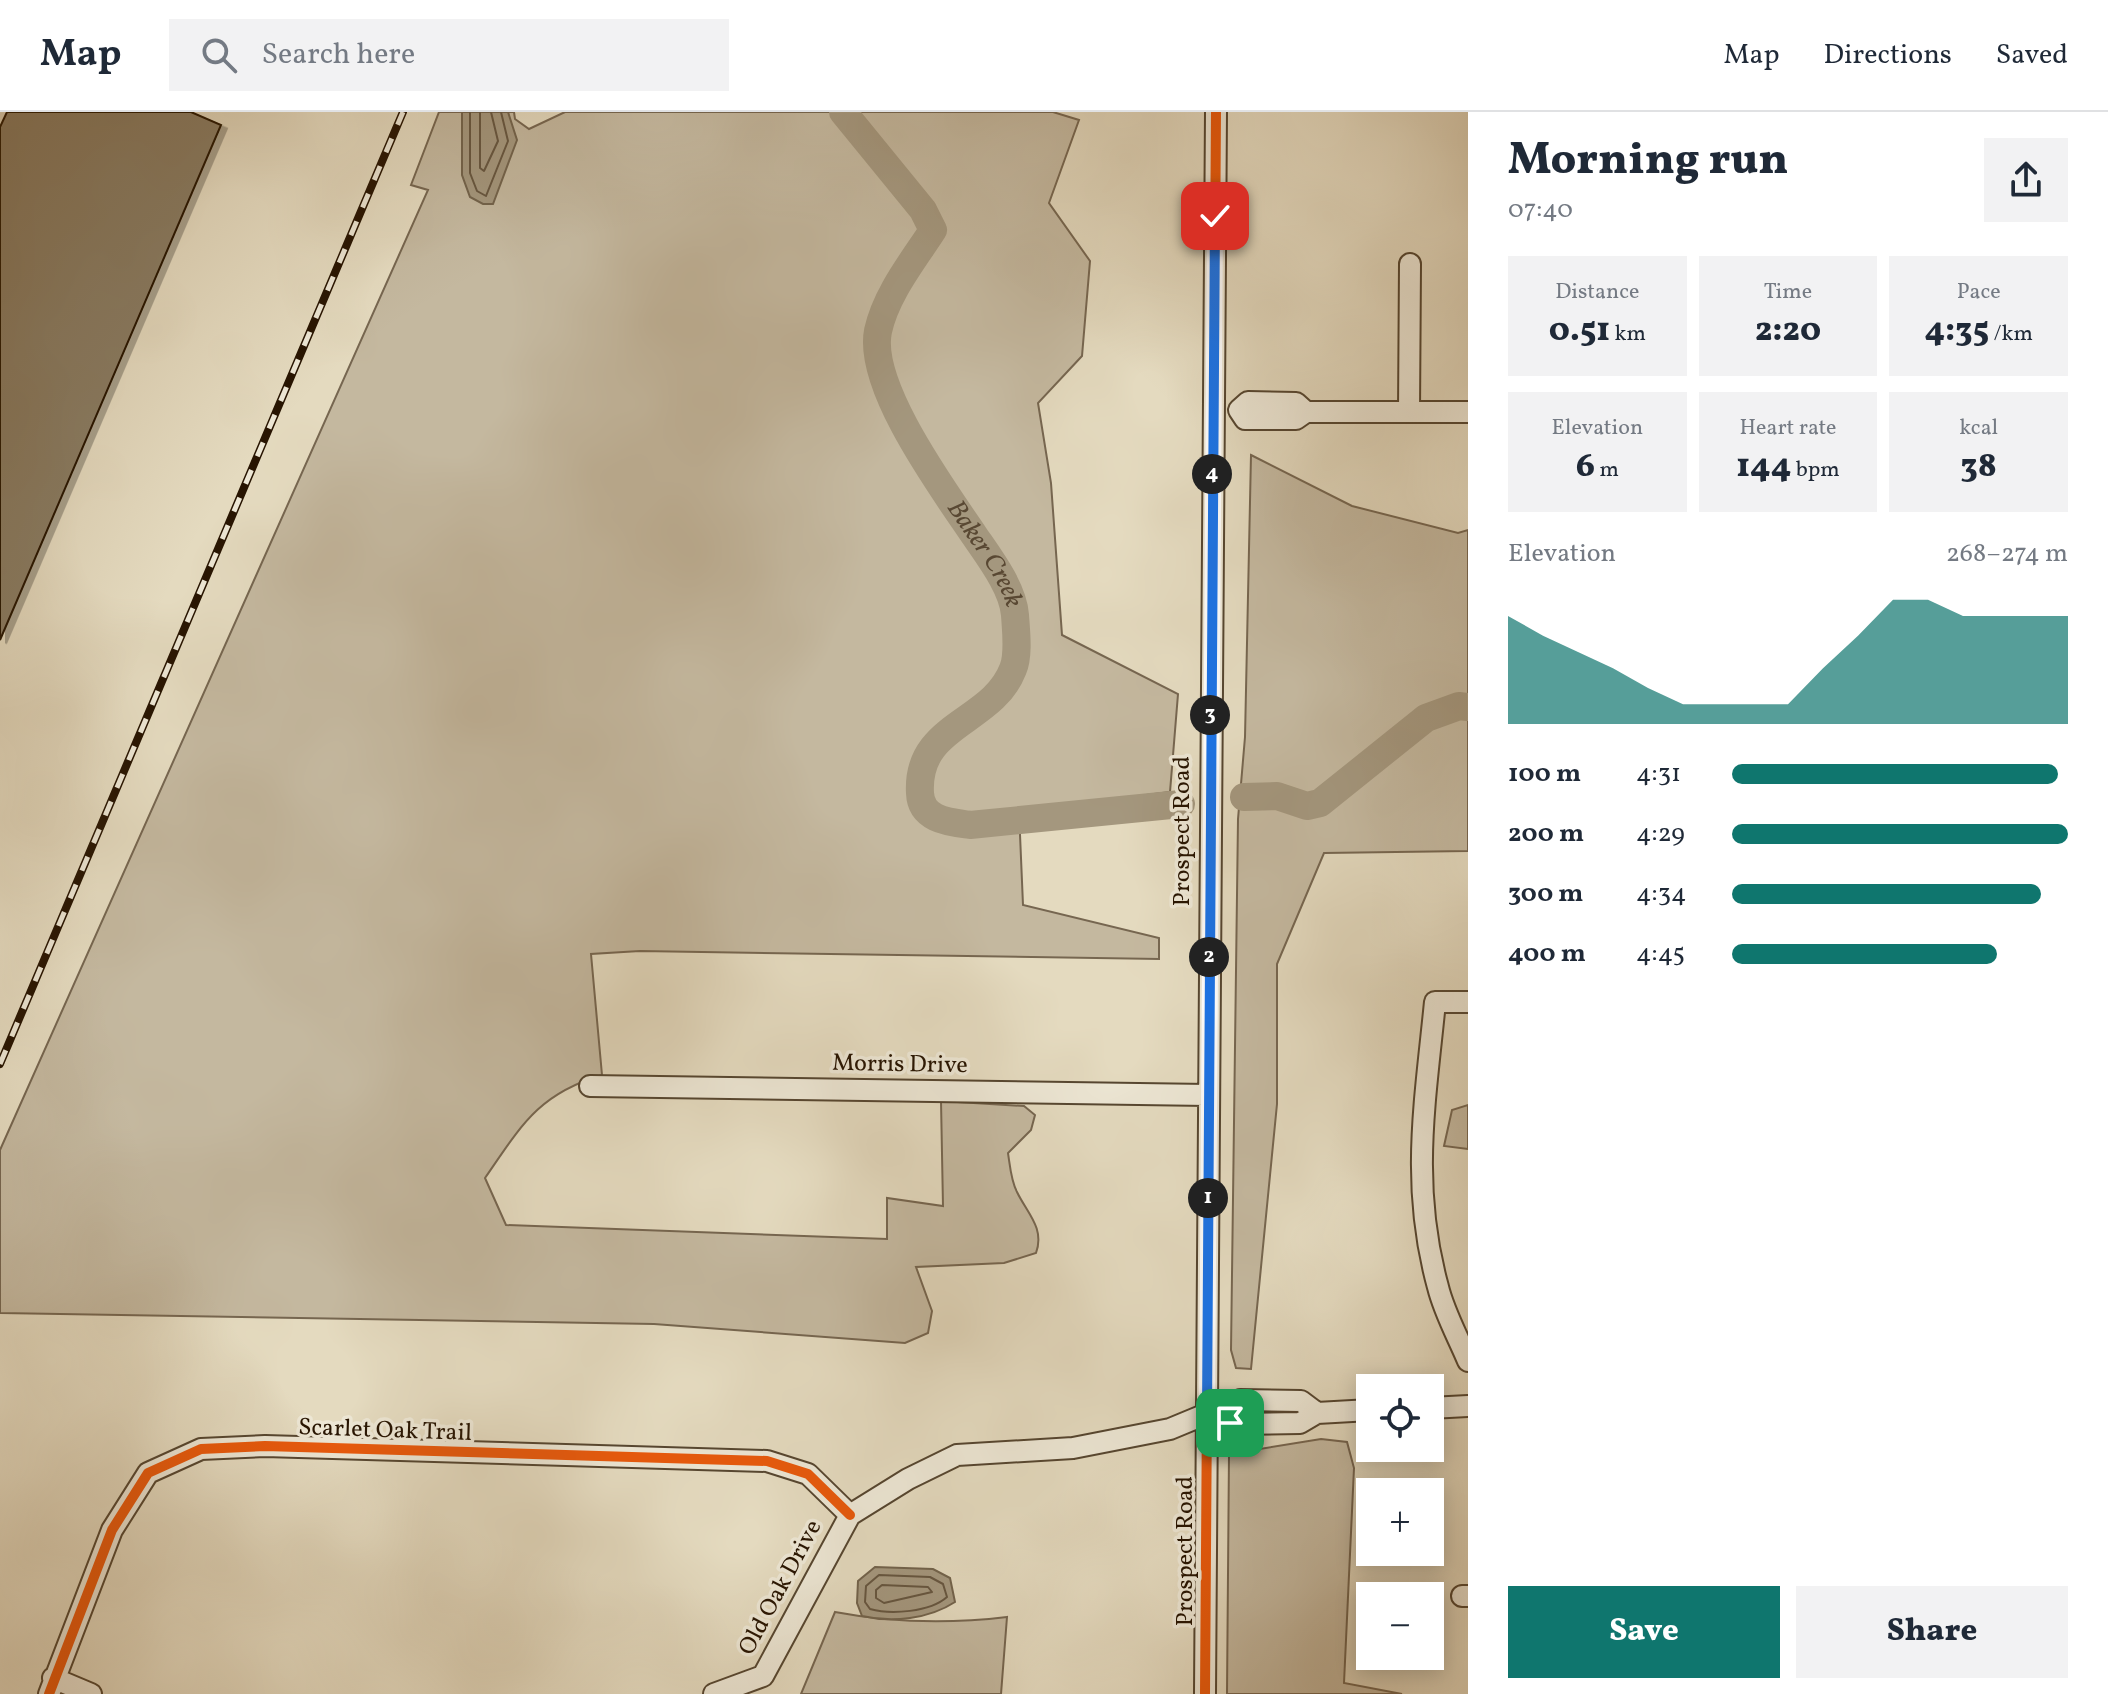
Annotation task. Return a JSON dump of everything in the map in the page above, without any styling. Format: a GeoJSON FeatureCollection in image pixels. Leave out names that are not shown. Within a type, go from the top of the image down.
{"type":"FeatureCollection","features":[{"type":"Feature","properties":{"kind":"street","name":"Prospect Road"},"geometry":{"type":"LineString","coordinates":[[1205,1694],[1216,112]]}},
{"type":"Feature","properties":{"kind":"street"},"geometry":{"type":"LineString","coordinates":[[1409,412],[1410,264]]}},
{"type":"Feature","properties":{"kind":"street"},"geometry":{"type":"LineString","coordinates":[[1213,410],[1239,410],[1248,402],[1296,403],[1306,412],[1468,412]]}},
{"type":"Feature","properties":{"kind":"street"},"geometry":{"type":"LineString","coordinates":[[1468,1002],[1435,1002],[1421,1114],[1420,1166],[1424,1226],[1438,1290],[1468,1361]]}},
{"type":"Feature","properties":{"kind":"street","name":"Morris Drive"},"geometry":{"type":"LineString","coordinates":[[590,1086],[1208,1095]]}},
{"type":"Feature","properties":{"kind":"street"},"geometry":{"type":"LineString","coordinates":[[1444,1407],[1468,1406]]}},
{"type":"Feature","properties":{"kind":"street"},"geometry":{"type":"LineString","coordinates":[[1207,1414],[1234,1424],[1300,1423],[1317,1413],[1356,1411]]}},
{"type":"Feature","properties":{"kind":"street","name":"Old Oak Drive"},"geometry":{"type":"LineString","coordinates":[[714,1694],[765,1685],[850,1515],[908,1479],[957,1455],[1073,1448],[1170,1429],[1207,1414]]}},
{"type":"Feature","properties":{"kind":"street","name":"Scarlet Oak Trail"},"geometry":{"type":"LineString","coordinates":[[51,1686],[112,1530],[148,1473],[201,1449],[265,1446],[767,1461],[808,1474],[850,1515]]}},
{"type":"Feature","properties":{"kind":"street"},"geometry":{"type":"LineString","coordinates":[[51,1686],[91,1694]]}},
{"type":"Feature","properties":{"kind":"shaded area"},"geometry":{"type":"Polygon","coordinates":[[[439,112],[514,112],[515,119],[529,129],[565,112],[1053,112],[1079,120],[1049,203],[1090,261],[1082,356],[1038,403],[1051,483],[1062,635],[1178,694],[1170,792],[1019,811],[1023,905],[1159,938],[1159,959],[640,951],[591,954],[602,1075],[546,1102],[521,1128],[485,1178],[506,1225],[887,1239],[887,1198],[943,1206],[941,1101],[1024,1106],[1035,1115],[1031,1130],[1008,1153],[1015,1188],[1037,1228],[1036,1253],[1004,1263],[916,1267],[932,1311],[928,1333],[905,1343],[654,1324],[0,1313],[0,1150],[428,190],[411,185],[439,112]]]}},
{"type":"Feature","properties":{"kind":"shaded area"},"geometry":{"type":"Polygon","coordinates":[[[1251,455],[1352,506],[1458,533],[1468,530],[1468,851],[1324,853],[1277,964],[1277,1104],[1251,1369],[1236,1368],[1231,1350],[1238,819],[1245,737],[1251,455]]]}},
{"type":"Feature","properties":{"kind":"shaded area"},"geometry":{"type":"Polygon","coordinates":[[[1468,1105],[1468,1149],[1444,1146],[1452,1110],[1468,1105]]]}},
{"type":"Feature","properties":{"kind":"shaded area"},"geometry":{"type":"Polygon","coordinates":[[[1321,1439],[1347,1442],[1354,1468],[1344,1683],[1402,1694],[1227,1694],[1229,1454],[1321,1439]]]}},
{"type":"Feature","properties":{"kind":"shaded area"},"geometry":{"type":"Polygon","coordinates":[[[835,1612],[921,1621],[1007,1617],[1001,1694],[801,1694],[835,1612]]]}},
{"type":"Feature","properties":{"kind":"water"},"geometry":{"type":"Polygon","coordinates":[[[462,112],[508,112],[517,140],[493,204],[483,204],[470,197],[462,175],[462,112]]]}},
{"type":"Feature","properties":{"kind":"water"},"geometry":{"type":"Polygon","coordinates":[[[875,1567],[933,1569],[950,1578],[955,1602],[910,1618],[862,1616],[857,1603],[858,1581],[875,1567]]]}},
{"type":"Feature","properties":{"kind":"building"},"geometry":{"type":"Polygon","coordinates":[[[7,112],[191,112],[221,125],[0,640],[0,127],[7,112]]]}},
{"type":"Feature","properties":{"kind":"waterway","name":"Baker Creek"},"geometry":{"type":"LineString","coordinates":[[843,112],[923,210],[933,230],[901,278],[882,317],[878,331],[878,354],[884,380],[895,408],[927,465],[999,573],[1010,594],[1015,615],[1017,650],[1013,669],[1003,687],[989,702],[942,738],[930,752],[922,770],[920,793],[925,809],[938,818],[970,825],[1181,804]]}},
{"type":"Feature","properties":{"kind":"waterway","name":"Baker Creek"},"geometry":{"type":"LineString","coordinates":[[1244,797],[1277,796],[1307,806],[1320,803],[1426,718],[1459,706],[1468,707]]}},
{"type":"Feature","properties":{"kind":"railway"},"geometry":{"type":"LineString","coordinates":[[0,1064],[403,112]]}},
{"type":"Feature","properties":{"kind":"cycle path"},"geometry":{"type":"LineString","coordinates":[[1205,1694],[1216,112]]}},
{"type":"Feature","properties":{"kind":"cycle path"},"geometry":{"type":"LineString","coordinates":[[49,1694],[112,1530],[148,1473],[201,1449],[265,1446],[767,1461],[808,1474],[850,1515]]}},
{"type":"Feature","properties":{"kind":"route"},"geometry":{"type":"LineString","coordinates":[[1215,216],[1207,1414],[1230,1423]]}}]}
